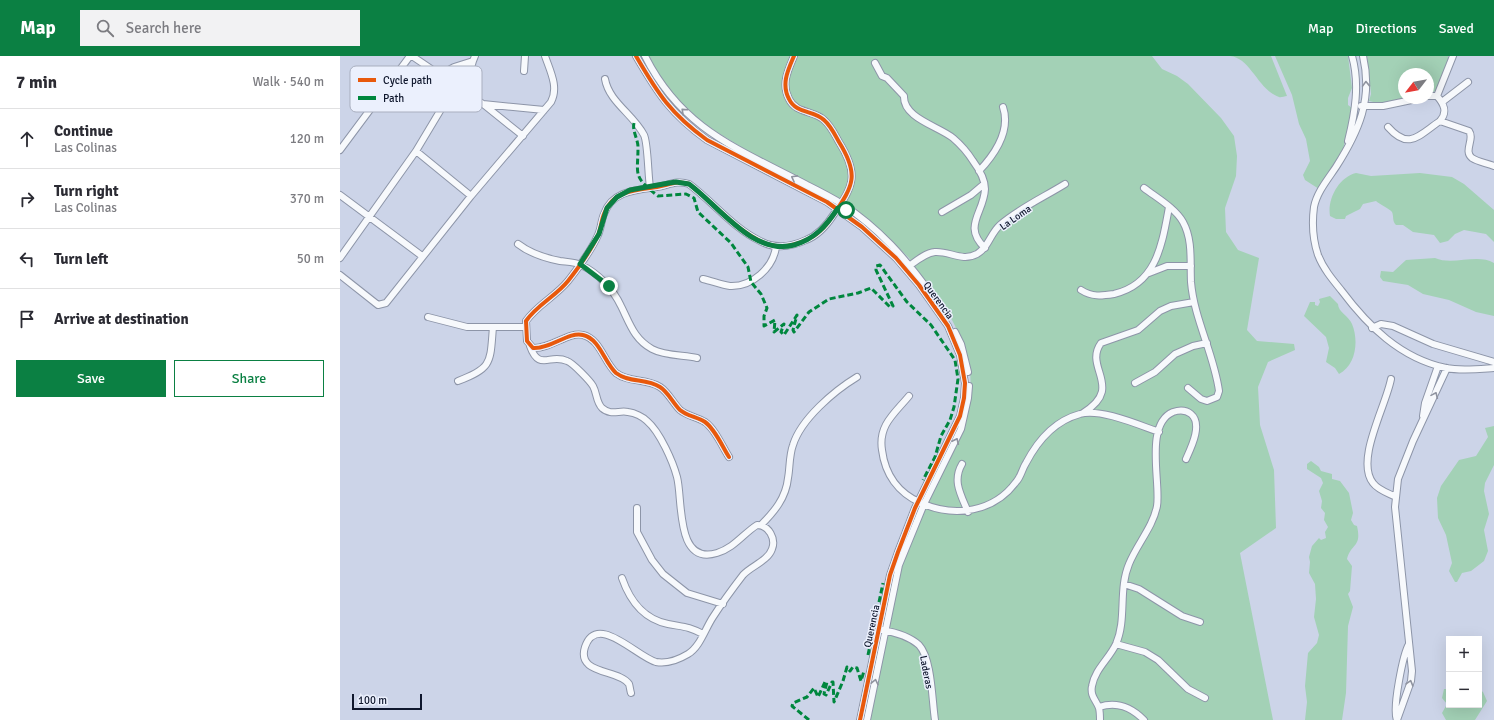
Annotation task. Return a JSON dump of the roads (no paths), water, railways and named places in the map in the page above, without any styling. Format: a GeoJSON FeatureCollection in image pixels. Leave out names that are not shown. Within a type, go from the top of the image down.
{"type":"FeatureCollection","features":[{"type":"Feature","properties":{"kind":"street"},"geometry":{"type":"LineString","coordinates":[[403,66],[411,56],[426,66]]}},
{"type":"Feature","properties":{"kind":"street"},"geometry":{"type":"LineString","coordinates":[[524,71],[525,56]]}},
{"type":"Feature","properties":{"kind":"street"},"geometry":{"type":"LineString","coordinates":[[340,275],[378,305],[383,305],[471,196],[523,136],[554,96],[555,89],[545,56]]}},
{"type":"Feature","properties":{"kind":"street","name":"Querencia"},"geometry":{"type":"LineString","coordinates":[[636,56],[653,86],[677,116],[707,140],[756,162],[840,206],[872,227],[908,267],[948,326],[960,355],[965,383],[963,404],[956,426],[890,575],[860,720]]}},
{"type":"Feature","properties":{"kind":"street","name":"Querencia"},"geometry":{"type":"LineString","coordinates":[[645,56],[667,93],[683,110],[716,137],[756,162]]}},
{"type":"Feature","properties":{"kind":"street"},"geometry":{"type":"LineString","coordinates":[[794,56],[785,80],[785,91],[789,100],[801,110],[824,119],[844,150],[851,165],[851,185],[840,206],[826,225],[811,238],[790,246],[776,247],[767,245],[751,237],[689,184],[676,182],[630,190],[611,202],[603,215],[599,234],[580,264],[559,292],[529,317],[525,327],[528,341],[537,359],[560,358],[568,361],[593,386],[599,404],[607,411],[628,412],[641,417],[652,426],[675,471],[680,493],[685,536],[696,551],[707,555],[728,549],[752,528],[761,525],[774,511],[785,490],[792,450],[796,438],[819,406],[834,393],[857,377]]}},
{"type":"Feature","properties":{"kind":"street"},"geometry":{"type":"LineString","coordinates":[[1347,147],[1356,106],[1356,72],[1352,56]]}},
{"type":"Feature","properties":{"kind":"street"},"geometry":{"type":"LineString","coordinates":[[1363,56],[1366,83],[1365,106],[1360,122],[1347,147],[1325,181],[1314,206],[1314,243],[1327,273],[1372,328],[1399,348],[1438,366],[1447,368],[1494,368]]}},
{"type":"Feature","properties":{"kind":"street"},"geometry":{"type":"LineString","coordinates":[[1388,127],[1396,136],[1411,140],[1422,135],[1440,121],[1445,112],[1442,102],[1437,96],[1453,56]]}},
{"type":"Feature","properties":{"kind":"street"},"geometry":{"type":"LineString","coordinates":[[456,66],[474,58]]}},
{"type":"Feature","properties":{"kind":"street"},"geometry":{"type":"LineString","coordinates":[[875,63],[882,76],[887,78],[904,96],[904,101],[910,112],[952,138],[966,151],[979,171],[984,184],[983,198],[974,222],[974,231],[980,243],[985,248]]}},
{"type":"Feature","properties":{"kind":"street"},"geometry":{"type":"LineString","coordinates":[[605,79],[607,88],[645,138],[650,187]]}},
{"type":"Feature","properties":{"kind":"street"},"geometry":{"type":"LineString","coordinates":[[1442,102],[1468,82]]}},
{"type":"Feature","properties":{"kind":"street"},"geometry":{"type":"LineString","coordinates":[[1356,106],[1383,106],[1398,103]]}},
{"type":"Feature","properties":{"kind":"street"},"geometry":{"type":"LineString","coordinates":[[483,104],[544,110]]}},
{"type":"Feature","properties":{"kind":"street"},"geometry":{"type":"LineString","coordinates":[[483,104],[523,136]]}},
{"type":"Feature","properties":{"kind":"street"},"geometry":{"type":"LineString","coordinates":[[979,171],[988,162],[1003,135],[1006,117],[1003,107]]}},
{"type":"Feature","properties":{"kind":"street"},"geometry":{"type":"LineString","coordinates":[[340,150],[369,112]]}},
{"type":"Feature","properties":{"kind":"street"},"geometry":{"type":"LineString","coordinates":[[340,258],[416,151],[439,112]]}},
{"type":"Feature","properties":{"kind":"street"},"geometry":{"type":"LineString","coordinates":[[1440,121],[1469,131],[1472,137],[1468,151],[1470,155],[1475,159],[1494,166]]}},
{"type":"Feature","properties":{"kind":"street"},"geometry":{"type":"LineString","coordinates":[[416,151],[471,196]]}},
{"type":"Feature","properties":{"kind":"street"},"geometry":{"type":"LineString","coordinates":[[942,212],[971,195],[984,184]]}},
{"type":"Feature","properties":{"kind":"street","name":"La Loma"},"geometry":{"type":"LineString","coordinates":[[908,267],[922,257],[934,252],[969,257],[985,248],[1001,224],[1065,184]]}},
{"type":"Feature","properties":{"kind":"street"},"geometry":{"type":"LineString","coordinates":[[1144,188],[1169,207],[1182,220],[1189,235],[1194,302],[1218,383],[1219,391],[1217,397],[1207,401],[1201,399],[1188,388]]}},
{"type":"Feature","properties":{"kind":"street"},"geometry":{"type":"LineString","coordinates":[[340,195],[422,256]]}},
{"type":"Feature","properties":{"kind":"street","name":"Querencia"},"geometry":{"type":"LineString","coordinates":[[840,206],[908,267]]}},
{"type":"Feature","properties":{"kind":"street"},"geometry":{"type":"LineString","coordinates":[[1149,273],[1161,249],[1169,207]]}},
{"type":"Feature","properties":{"kind":"street"},"geometry":{"type":"LineString","coordinates":[[518,244],[529,252],[541,257],[580,264],[609,286],[621,305],[628,325],[638,340],[654,350],[698,358]]}},
{"type":"Feature","properties":{"kind":"street"},"geometry":{"type":"LineString","coordinates":[[703,279],[730,286],[751,282],[771,263],[776,247]]}},
{"type":"Feature","properties":{"kind":"street"},"geometry":{"type":"LineString","coordinates":[[1082,290],[1089,295],[1098,296],[1118,293],[1136,284],[1149,273],[1167,266],[1191,266]]}},
{"type":"Feature","properties":{"kind":"street"},"geometry":{"type":"LineString","coordinates":[[909,396],[883,429],[881,444],[883,460],[894,483],[903,492],[921,503],[940,509],[968,512],[982,508],[1001,499],[1017,481],[1036,446],[1049,431],[1063,420],[1082,414],[1095,404],[1102,394],[1103,381],[1095,359],[1101,343],[1138,330],[1160,311],[1170,306],[1194,302]]}},
{"type":"Feature","properties":{"kind":"street"},"geometry":{"type":"LineString","coordinates":[[428,317],[467,327],[525,327]]}},
{"type":"Feature","properties":{"kind":"street"},"geometry":{"type":"LineString","coordinates":[[1372,328],[1381,324],[1393,326],[1433,344],[1494,362]]}},
{"type":"Feature","properties":{"kind":"street"},"geometry":{"type":"LineString","coordinates":[[458,381],[481,371],[488,363],[492,352],[492,327]]}},
{"type":"Feature","properties":{"kind":"street"},"geometry":{"type":"LineString","coordinates":[[530,346],[543,348],[574,335],[585,335],[594,342],[610,367],[617,374],[631,380],[646,382],[660,387],[684,413],[705,422],[729,456]]}},
{"type":"Feature","properties":{"kind":"street"},"geometry":{"type":"LineString","coordinates":[[1135,383],[1155,372],[1175,354],[1193,346],[1207,344]]}},
{"type":"Feature","properties":{"kind":"street"},"geometry":{"type":"LineString","coordinates":[[1423,421],[1425,403],[1438,366]]}},
{"type":"Feature","properties":{"kind":"street"},"geometry":{"type":"LineString","coordinates":[[1397,720],[1395,712],[1397,690],[1409,644],[1396,507],[1398,479],[1403,463],[1447,368]]}},
{"type":"Feature","properties":{"kind":"street"},"geometry":{"type":"LineString","coordinates":[[1391,379],[1388,393],[1367,454],[1367,467],[1372,482],[1378,488],[1396,497]]}},
{"type":"Feature","properties":{"kind":"street"},"geometry":{"type":"LineString","coordinates":[[1100,720],[1099,707],[1091,694],[1094,675],[1116,644],[1122,619],[1125,576],[1132,558],[1156,512],[1158,500],[1155,449],[1159,432],[1166,417],[1172,413],[1182,411],[1191,415],[1196,425],[1192,445],[1186,460]]}},
{"type":"Feature","properties":{"kind":"street"},"geometry":{"type":"LineString","coordinates":[[1082,414],[1102,415],[1159,432]]}},
{"type":"Feature","properties":{"kind":"street"},"geometry":{"type":"LineString","coordinates":[[962,464],[956,481],[968,512]]}},
{"type":"Feature","properties":{"kind":"street","name":"Querencia"},"geometry":{"type":"LineString","coordinates":[[867,720],[899,566],[921,503]]}},
{"type":"Feature","properties":{"kind":"street"},"geometry":{"type":"LineString","coordinates":[[637,508],[637,532],[652,560],[663,574],[687,593],[723,604]]}},
{"type":"Feature","properties":{"kind":"street"},"geometry":{"type":"LineString","coordinates":[[631,693],[629,685],[625,680],[592,668],[587,663],[584,651],[590,638],[598,634],[610,635],[654,661],[663,663],[678,659],[691,652],[743,576],[770,553],[774,543],[773,537],[767,528],[761,525]]}},
{"type":"Feature","properties":{"kind":"street"},"geometry":{"type":"LineString","coordinates":[[622,578],[627,593],[644,614],[657,622],[683,625],[703,634]]}},
{"type":"Feature","properties":{"kind":"street"},"geometry":{"type":"LineString","coordinates":[[1124,584],[1139,589],[1182,616],[1200,622]]}},
{"type":"Feature","properties":{"kind":"street","name":"Laderas"},"geometry":{"type":"LineString","coordinates":[[878,629],[908,638],[922,650],[927,660],[935,720]]}},
{"type":"Feature","properties":{"kind":"street"},"geometry":{"type":"LineString","coordinates":[[1116,644],[1145,652],[1158,660],[1188,689],[1205,698]]}},
{"type":"Feature","properties":{"kind":"street"},"geometry":{"type":"LineString","coordinates":[[1397,720],[1411,681],[1412,650],[1409,644]]}},
{"type":"Feature","properties":{"kind":"street"},"geometry":{"type":"LineString","coordinates":[[1099,707],[1117,704],[1129,708],[1144,720]]}}]}
